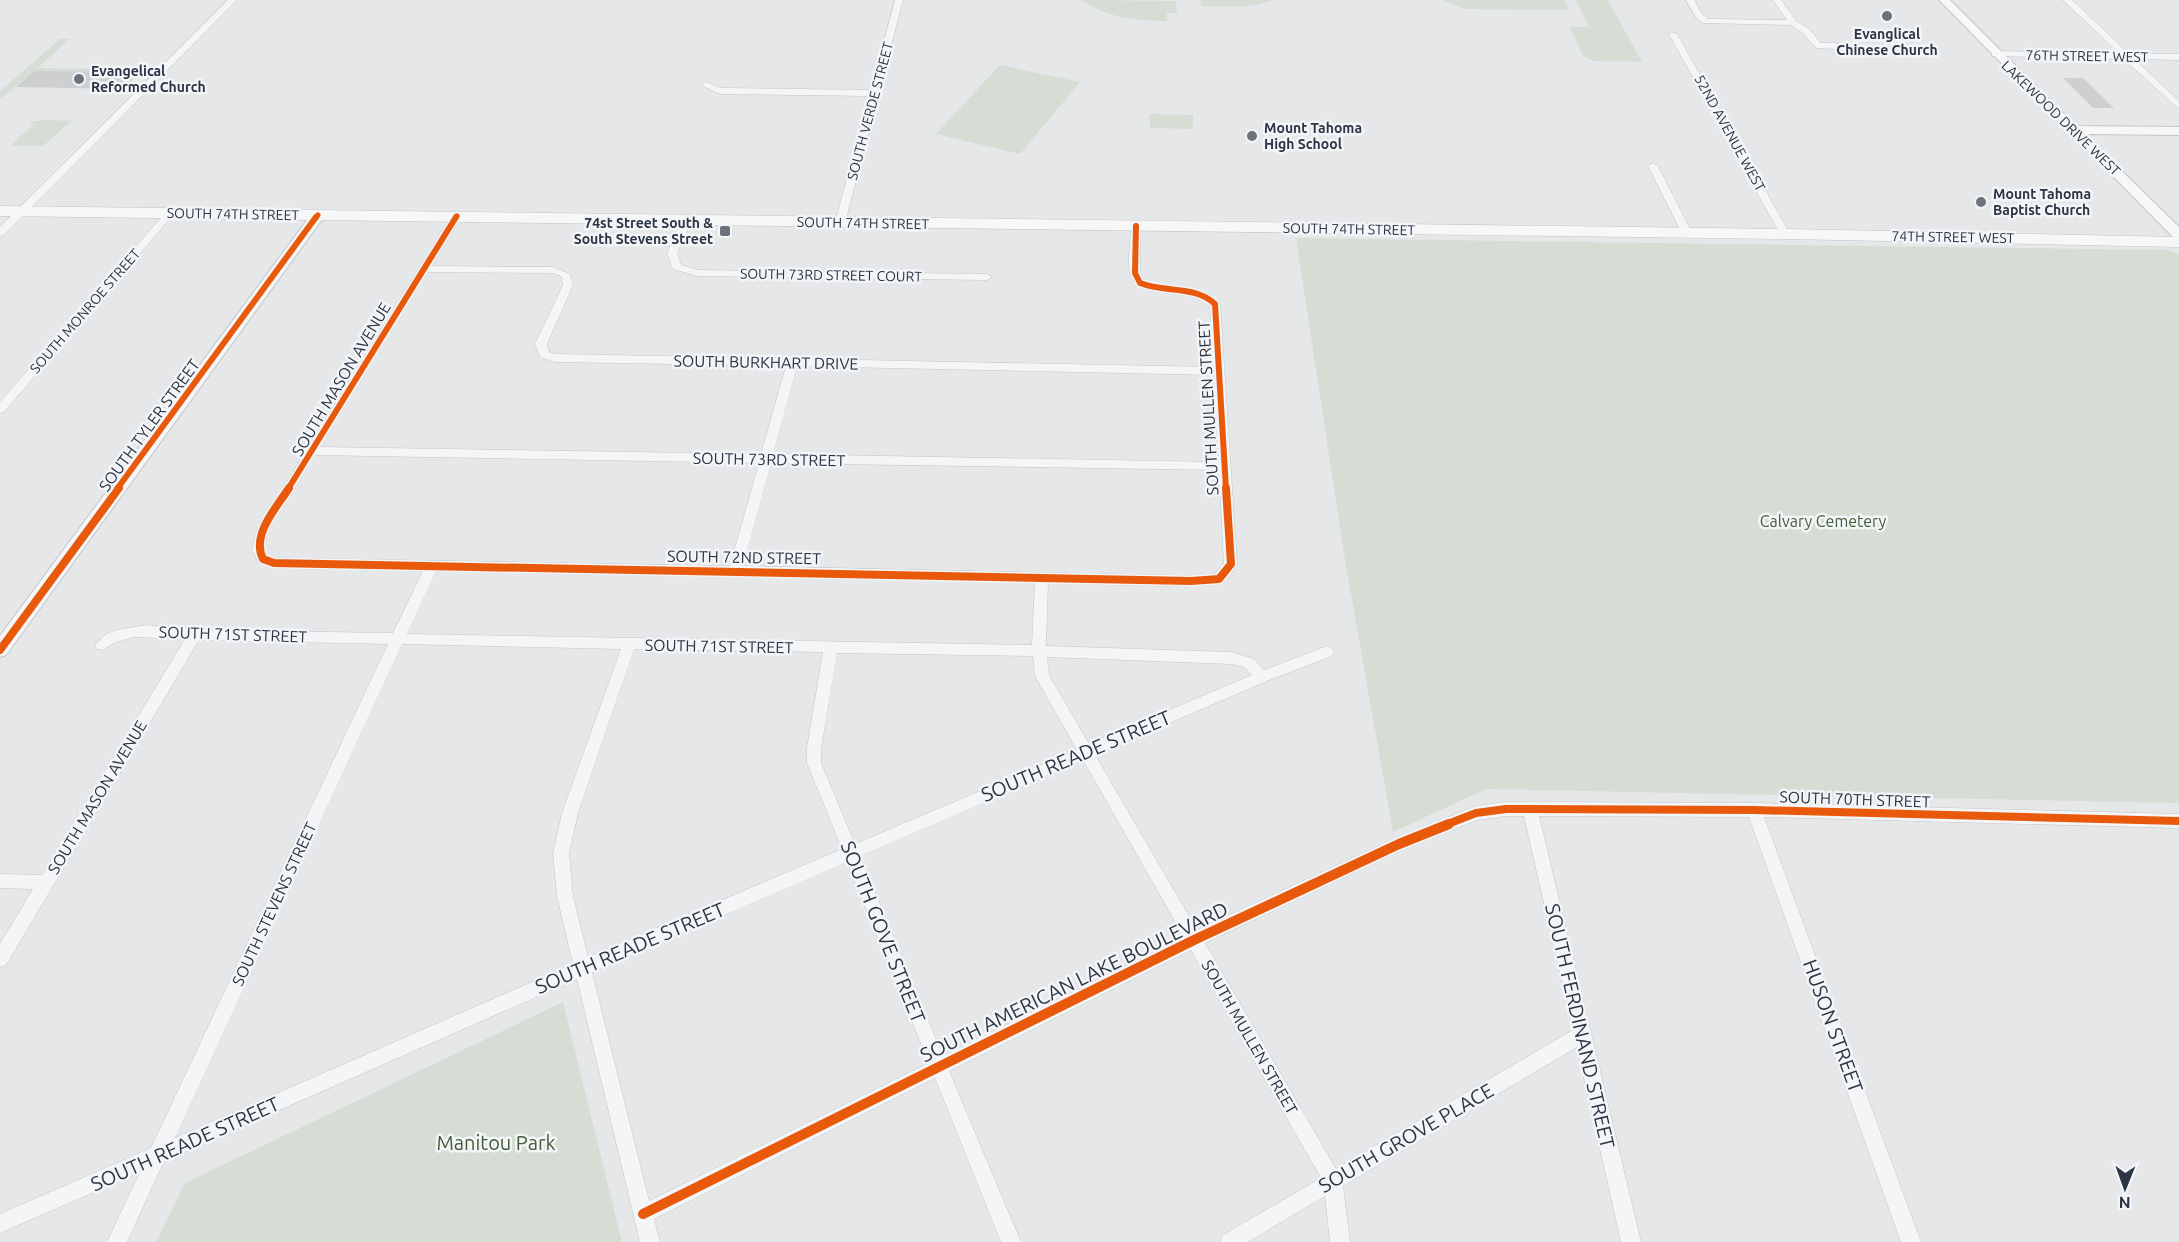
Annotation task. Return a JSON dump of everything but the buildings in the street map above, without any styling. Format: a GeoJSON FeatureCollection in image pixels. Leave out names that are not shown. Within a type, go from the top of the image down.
{"type":"FeatureCollection","features":[{"type":"Feature","properties":{"kind":"main road","name":"SOUTH 74TH STREET"},"geometry":{"type":"LineString","coordinates":[[0,211],[1727,233]]}},
{"type":"Feature","properties":{"kind":"main road","name":"74TH STREET WEST"},"geometry":{"type":"LineString","coordinates":[[1727,233],[2179,242]]}},
{"type":"Feature","properties":{"kind":"street"},"geometry":{"type":"LineString","coordinates":[[0,233],[233,0]]}},
{"type":"Feature","properties":{"kind":"street","name":"SOUTH VERDE STREET"},"geometry":{"type":"LineString","coordinates":[[840,223],[899,0]]}},
{"type":"Feature","properties":{"kind":"street"},"geometry":{"type":"LineString","coordinates":[[1690,0],[1705,20],[1793,22]]}},
{"type":"Feature","properties":{"kind":"street"},"geometry":{"type":"LineString","coordinates":[[1777,0],[1793,22],[1806,31],[1819,46],[1836,46]]}},
{"type":"Feature","properties":{"kind":"street","name":"LAKEWOOD DRIVE WEST"},"geometry":{"type":"LineString","coordinates":[[1944,0],[1995,54],[2179,235]]}},
{"type":"Feature","properties":{"kind":"street"},"geometry":{"type":"LineString","coordinates":[[2067,0],[2179,105]]}},
{"type":"Feature","properties":{"kind":"street","name":"52ND AVENUE WEST"},"geometry":{"type":"LineString","coordinates":[[1674,33],[1785,234]]}},
{"type":"Feature","properties":{"kind":"street","name":"76TH STREET WEST"},"geometry":{"type":"LineString","coordinates":[[1995,54],[2179,57]]}},
{"type":"Feature","properties":{"kind":"street"},"geometry":{"type":"LineString","coordinates":[[705,85],[720,91],[874,93]]}},
{"type":"Feature","properties":{"kind":"street"},"geometry":{"type":"LineString","coordinates":[[2073,130],[2179,130]]}},
{"type":"Feature","properties":{"kind":"street"},"geometry":{"type":"LineString","coordinates":[[1653,166],[1687,233]]}},
{"type":"Feature","properties":{"kind":"street","name":"SOUTH MONROE STREET"},"geometry":{"type":"LineString","coordinates":[[0,409],[170,213]]}},
{"type":"Feature","properties":{"kind":"street","name":"SOUTH TYLER STREET"},"geometry":{"type":"LineString","coordinates":[[0,650],[318,215]]}},
{"type":"Feature","properties":{"kind":"street","name":"SOUTH MASON AVENUE"},"geometry":{"type":"LineString","coordinates":[[263,559],[258,549],[261,533],[457,216]]}},
{"type":"Feature","properties":{"kind":"street","name":"SOUTH 73RD STREET COURT"},"geometry":{"type":"LineString","coordinates":[[687,220],[672,253],[677,267],[706,273],[987,277]]}},
{"type":"Feature","properties":{"kind":"street","name":"SOUTH MULLEN STREET"},"geometry":{"type":"LineString","coordinates":[[1136,226],[1135,273],[1140,283],[1161,290],[1202,294],[1215,304],[1230,564],[1224,575]]}},
{"type":"Feature","properties":{"kind":"street","name":"SOUTH BURKHART DRIVE"},"geometry":{"type":"LineString","coordinates":[[423,269],[553,270],[564,273],[568,277],[568,285],[541,344],[544,354],[555,358],[1219,371]]}},
{"type":"Feature","properties":{"kind":"street"},"geometry":{"type":"LineString","coordinates":[[735,570],[793,362]]}},
{"type":"Feature","properties":{"kind":"street","name":"SOUTH 73RD STREET"},"geometry":{"type":"LineString","coordinates":[[313,451],[1225,466]]}},
{"type":"Feature","properties":{"kind":"street","name":"SOUTH 72ND STREET"},"geometry":{"type":"LineString","coordinates":[[263,559],[274,563],[431,567],[735,570],[1191,581],[1218,579],[1224,575]]}},
{"type":"Feature","properties":{"kind":"street","name":"SOUTH STEVENS STREET"},"geometry":{"type":"LineString","coordinates":[[117,1242],[431,567]]}},
{"type":"Feature","properties":{"kind":"street","name":"SOUTH MULLEN STREET"},"geometry":{"type":"LineString","coordinates":[[1042,577],[1039,651],[1042,676],[1083,752],[1333,1180],[1340,1242]]}},
{"type":"Feature","properties":{"kind":"street","name":"SOUTH 71ST STREET"},"geometry":{"type":"LineString","coordinates":[[102,645],[116,637],[140,631],[195,635],[1039,651],[1231,658],[1249,663],[1262,677]]}},
{"type":"Feature","properties":{"kind":"street","name":"SOUTH MASON AVENUE"},"geometry":{"type":"LineString","coordinates":[[0,959],[195,635]]}},
{"type":"Feature","properties":{"kind":"street"},"geometry":{"type":"LineString","coordinates":[[629,644],[570,813],[561,853],[564,888],[582,968],[650,1242]]}},
{"type":"Feature","properties":{"kind":"street","name":"SOUTH GOVE STREET"},"geometry":{"type":"LineString","coordinates":[[831,648],[814,748],[814,763],[1011,1242]]}},
{"type":"Feature","properties":{"kind":"street"},"geometry":{"type":"LineString","coordinates":[[1262,677],[1327,652]]}},
{"type":"Feature","properties":{"kind":"street","name":"SOUTH READE STREET"},"geometry":{"type":"LineString","coordinates":[[0,1224],[155,1158],[582,968],[1262,677]]}},
{"type":"Feature","properties":{"kind":"street","name":"SOUTH AMERICAN LAKE BOULEVARD"},"geometry":{"type":"LineString","coordinates":[[644,1214],[1194,940],[1399,844],[1489,809],[1530,809]]}},
{"type":"Feature","properties":{"kind":"street","name":"SOUTH 70TH STREET"},"geometry":{"type":"LineString","coordinates":[[1530,809],[1754,810],[2179,821]]}},
{"type":"Feature","properties":{"kind":"street","name":"SOUTH FERDINAND STREET"},"geometry":{"type":"LineString","coordinates":[[1530,809],[1631,1242]]}},
{"type":"Feature","properties":{"kind":"street","name":"HUSON STREET"},"geometry":{"type":"LineString","coordinates":[[1754,810],[1911,1242]]}},
{"type":"Feature","properties":{"kind":"street"},"geometry":{"type":"LineString","coordinates":[[0,881],[46,882]]}},
{"type":"Feature","properties":{"kind":"street","name":"SOUTH GROVE PLACE"},"geometry":{"type":"LineString","coordinates":[[1230,1242],[1582,1034]]}},
{"type":"Feature","properties":{"kind":"green space"},"geometry":{"type":"Polygon","coordinates":[[[1082,0],[1176,1],[1177,13],[1167,13],[1167,21],[1134,19],[1101,11],[1082,0]]]}},
{"type":"Feature","properties":{"kind":"green space"},"geometry":{"type":"Polygon","coordinates":[[[1200,0],[1274,0],[1250,6],[1201,6],[1200,0]]]}},
{"type":"Feature","properties":{"kind":"green space"},"geometry":{"type":"Polygon","coordinates":[[[1443,0],[1564,0],[1569,10],[1464,9],[1443,0]]]}},
{"type":"Feature","properties":{"kind":"green space"},"geometry":{"type":"Polygon","coordinates":[[[1576,0],[1608,0],[1642,62],[1593,61],[1583,56],[1570,27],[1589,27],[1576,0]]]}},
{"type":"Feature","properties":{"kind":"green space"},"geometry":{"type":"Polygon","coordinates":[[[60,39],[69,39],[38,68],[143,69],[140,72],[34,71],[0,99],[0,91],[60,39]]]}},
{"type":"Feature","properties":{"kind":"green space"},"geometry":{"type":"Polygon","coordinates":[[[1000,65],[1080,82],[1020,154],[936,134],[1000,65]]]}},
{"type":"Feature","properties":{"kind":"green space"},"geometry":{"type":"Polygon","coordinates":[[[1150,114],[1193,115],[1193,129],[1150,128],[1150,114]]]}},
{"type":"Feature","properties":{"kind":"green space"},"geometry":{"type":"Polygon","coordinates":[[[78,121],[70,122],[43,146],[10,146],[34,124],[29,122],[78,121]]]}},
{"type":"Feature","properties":{"kind":"green space","name":"Calvary Cemetery"},"geometry":{"type":"Polygon","coordinates":[[[1296,238],[2167,250],[2179,254],[2179,803],[1486,789],[1393,832],[1345,560],[1296,238]]]}},
{"type":"Feature","properties":{"kind":"green space","name":"Manitou Park"},"geometry":{"type":"Polygon","coordinates":[[[563,1002],[622,1242],[156,1242],[185,1183],[563,1002]]]}},
{"type":"Feature","properties":{"kind":"cycle path"},"geometry":{"type":"LineString","coordinates":[[0,650],[318,215]]}},
{"type":"Feature","properties":{"kind":"cycle path"},"geometry":{"type":"LineString","coordinates":[[457,216],[261,533],[258,549],[263,559],[274,563],[1191,581],[1219,579],[1231,564],[1215,304],[1208,297],[1199,293],[1159,289],[1140,283],[1135,273],[1136,226]]}},
{"type":"Feature","properties":{"kind":"cycle path"},"geometry":{"type":"LineString","coordinates":[[643,1214],[1194,940],[1399,844],[1476,813],[1506,809],[1754,810],[2179,821]]}},
{"type":"Feature","properties":{"kind":"place","name":"Evanglical Chinese Church"},"geometry":{"type":"Point","coordinates":[1887,16]}},
{"type":"Feature","properties":{"kind":"place","name":"Evangelical Reformed Church"},"geometry":{"type":"Point","coordinates":[79,79]}},
{"type":"Feature","properties":{"kind":"place","name":"Mount Tahoma High School"},"geometry":{"type":"Point","coordinates":[1252,136]}},
{"type":"Feature","properties":{"kind":"place","name":"Mount Tahoma Baptist Church"},"geometry":{"type":"Point","coordinates":[1981,202]}},
{"type":"Feature","properties":{"kind":"place","name":"74st Street South & South Stevens Street"},"geometry":{"type":"Point","coordinates":[725,231]}}]}
